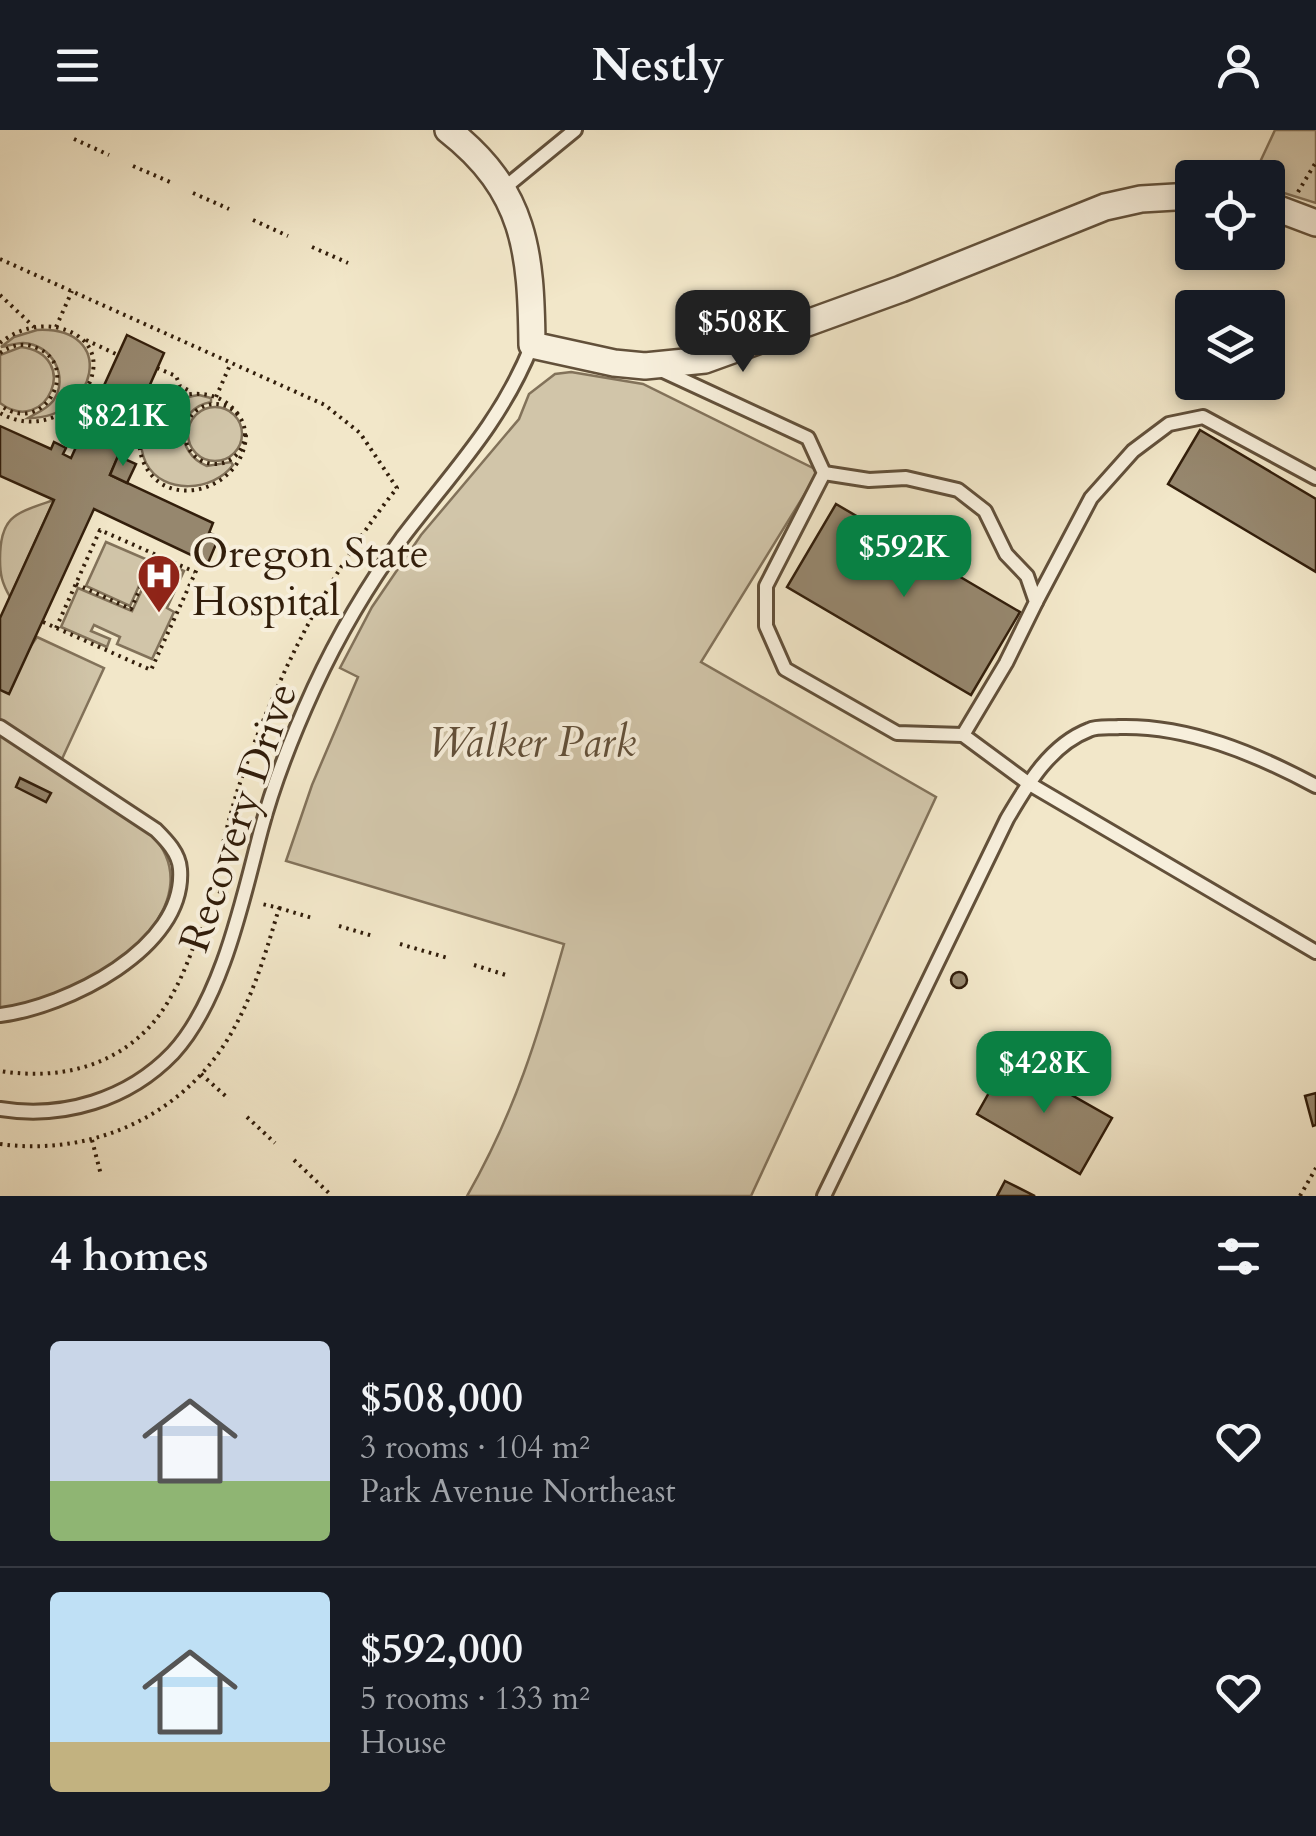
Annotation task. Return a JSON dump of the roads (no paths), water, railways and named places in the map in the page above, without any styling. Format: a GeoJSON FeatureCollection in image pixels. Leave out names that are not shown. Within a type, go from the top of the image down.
{"type":"FeatureCollection","features":[{"type":"Feature","properties":{"kind":"street"},"geometry":{"type":"LineString","coordinates":[[448,130],[503,189],[522,228],[529,266],[532,344],[614,363],[652,365],[705,360],[901,289],[1104,206],[1175,197]]}},
{"type":"Feature","properties":{"kind":"street"},"geometry":{"type":"LineString","coordinates":[[1285,210],[1316,223]]}},
{"type":"Feature","properties":{"kind":"lane"},"geometry":{"type":"LineString","coordinates":[[503,189],[575,130]]}},
{"type":"Feature","properties":{"kind":"lane","name":"Recovery Drive"},"geometry":{"type":"LineString","coordinates":[[0,1109],[62,1110],[110,1097],[153,1070],[187,1034],[209,994],[242,902],[283,762],[328,658],[399,542],[499,414],[516,385],[532,344]]}},
{"type":"Feature","properties":{"kind":"lane"},"geometry":{"type":"LineString","coordinates":[[652,365],[808,438],[824,473]]}},
{"type":"Feature","properties":{"kind":"lane"},"geometry":{"type":"LineString","coordinates":[[962,735],[1006,663],[1091,498],[1133,451],[1169,424],[1203,417],[1316,478]]}},
{"type":"Feature","properties":{"kind":"lane"},"geometry":{"type":"LineString","coordinates":[[824,473],[869,480],[906,478],[958,490],[985,511],[1006,554],[1027,576],[1036,602]]}},
{"type":"Feature","properties":{"kind":"lane"},"geometry":{"type":"LineString","coordinates":[[824,473],[766,586],[766,626],[785,669],[897,734],[962,735],[1028,783],[1316,952]]}},
{"type":"Feature","properties":{"kind":"lane"},"geometry":{"type":"LineString","coordinates":[[0,727],[156,830],[185,868],[166,917],[128,959],[72,995],[32,1010],[0,1016]]}},
{"type":"Feature","properties":{"kind":"lane"},"geometry":{"type":"LineString","coordinates":[[824,1196],[1007,819],[1028,783],[1062,746],[1091,728],[1165,728],[1219,744],[1316,786]]}},
{"type":"Feature","properties":{"kind":"place","name":"Oregon State Hospital"},"geometry":{"type":"Point","coordinates":[159,614]}},
{"type":"Feature","properties":{"kind":"park label","name":"Walker Park"},"geometry":{"type":"Point","coordinates":[532,741]}}]}
